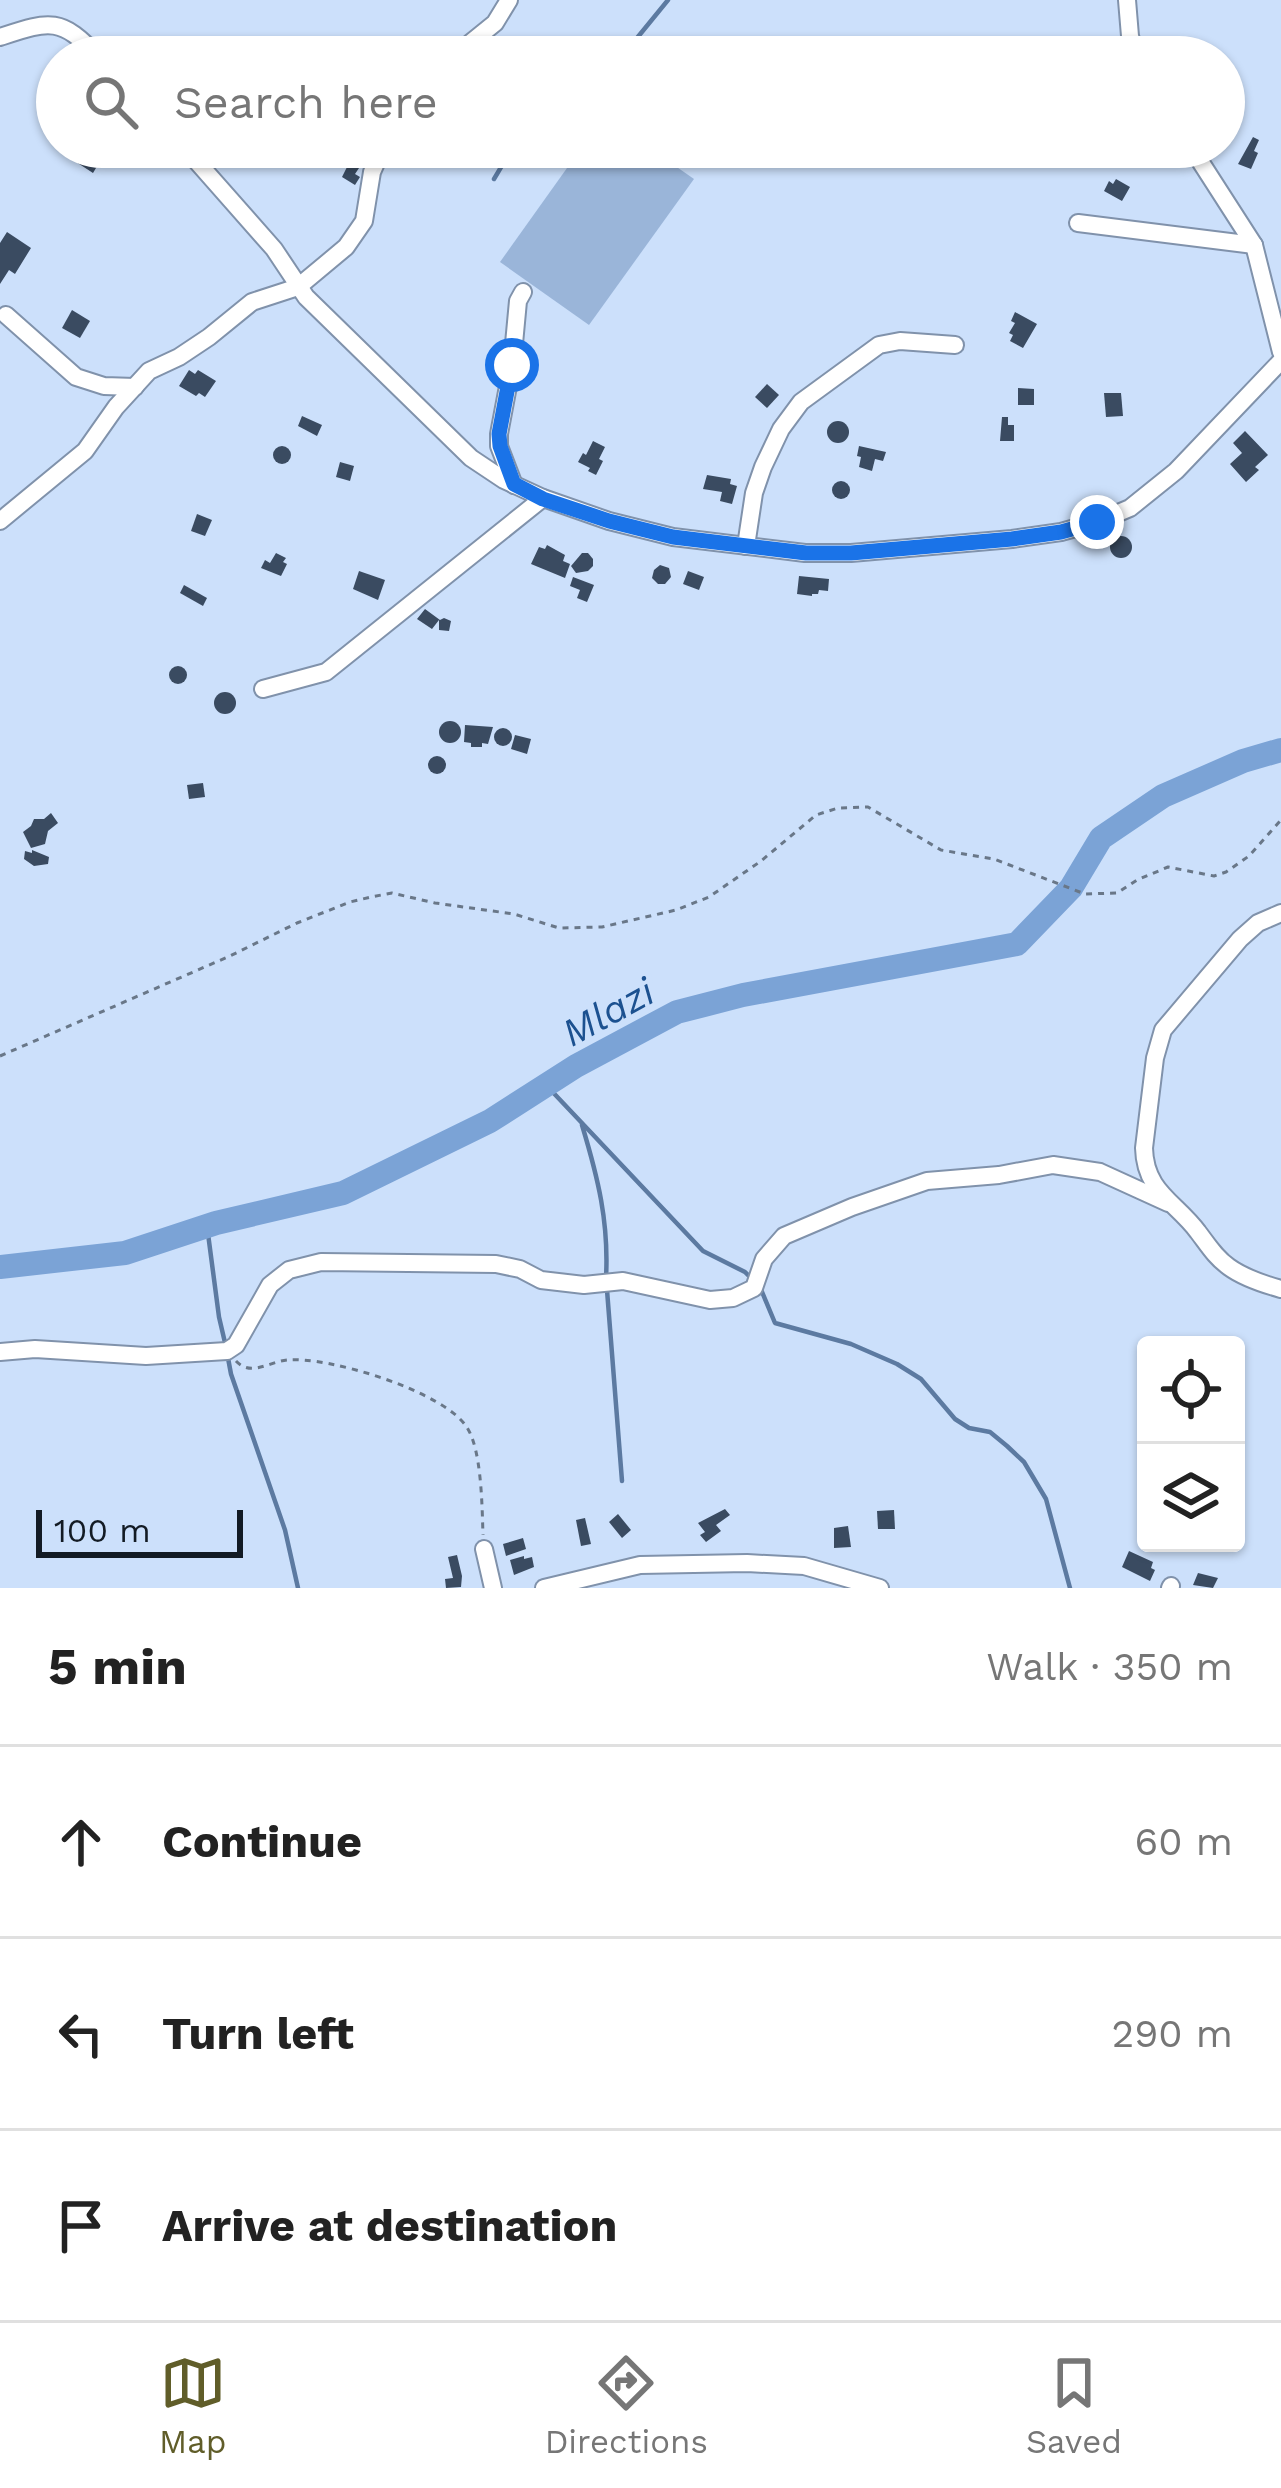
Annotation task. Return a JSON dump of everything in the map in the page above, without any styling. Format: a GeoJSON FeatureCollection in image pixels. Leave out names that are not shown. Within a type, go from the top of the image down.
{"type":"FeatureCollection","features":[{"type":"Feature","properties":{"kind":"street"},"geometry":{"type":"LineString","coordinates":[[478,36],[502,16],[509,0]]}},
{"type":"Feature","properties":{"kind":"street"},"geometry":{"type":"LineString","coordinates":[[1127,0],[1130,36]]}},
{"type":"Feature","properties":{"kind":"street"},"geometry":{"type":"LineString","coordinates":[[0,37],[49,23],[75,36]]}},
{"type":"Feature","properties":{"kind":"street"},"geometry":{"type":"LineString","coordinates":[[203,168],[274,249],[298,287],[471,458],[543,499],[609,521],[673,537],[806,553],[851,553],[1061,532],[1130,508],[1176,471],[1281,357],[1254,245],[1203,168]]}},
{"type":"Feature","properties":{"kind":"street"},"geometry":{"type":"LineString","coordinates":[[0,521],[85,451],[116,406],[149,371],[209,337],[243,307],[298,287],[346,247],[369,209],[374,168]]}},
{"type":"Feature","properties":{"kind":"street"},"geometry":{"type":"LineString","coordinates":[[1078,223],[1254,245]]}},
{"type":"Feature","properties":{"kind":"street"},"geometry":{"type":"LineString","coordinates":[[514,484],[499,434],[523,292]]}},
{"type":"Feature","properties":{"kind":"street"},"geometry":{"type":"LineString","coordinates":[[7,315],[76,377],[104,386],[135,387]]}},
{"type":"Feature","properties":{"kind":"street"},"geometry":{"type":"LineString","coordinates":[[746,546],[763,467],[781,429],[801,402],[879,345],[899,341],[955,345]]}},
{"type":"Feature","properties":{"kind":"street"},"geometry":{"type":"LineString","coordinates":[[263,689],[326,672],[543,499]]}},
{"type":"Feature","properties":{"kind":"street"},"geometry":{"type":"LineString","coordinates":[[1281,913],[1258,923],[1240,939],[1163,1030],[1144,1132],[1150,1179],[1168,1203],[1231,1269],[1281,1289]]}},
{"type":"Feature","properties":{"kind":"street"},"geometry":{"type":"LineString","coordinates":[[0,1352],[34,1349],[146,1357],[227,1351],[236,1345],[270,1286],[290,1270],[321,1262],[496,1264],[542,1280],[584,1286],[623,1281],[710,1300],[733,1298],[754,1288],[764,1259],[784,1236],[926,1181],[1053,1165],[1100,1172],[1168,1203]]}},
{"type":"Feature","properties":{"kind":"street"},"geometry":{"type":"LineString","coordinates":[[484,1549],[494,1588]]}},
{"type":"Feature","properties":{"kind":"street"},"geometry":{"type":"LineString","coordinates":[[544,1588],[640,1564],[747,1563],[804,1566],[880,1588]]}},
{"type":"Feature","properties":{"kind":"path"},"geometry":{"type":"LineString","coordinates":[[0,1056],[296,923],[371,897],[392,893],[514,914],[560,928],[648,918],[710,897],[816,815],[838,808],[868,807],[941,850],[994,859],[1085,894],[1117,893],[1168,867],[1214,876],[1226,872],[1249,856],[1281,820]]}},
{"type":"Feature","properties":{"kind":"path"},"geometry":{"type":"LineString","coordinates":[[236,1345],[236,1360],[244,1369],[288,1360],[320,1362],[386,1378],[446,1407],[466,1426],[473,1441],[484,1549]]}},
{"type":"Feature","properties":{"kind":"shaded area"},"geometry":{"type":"Polygon","coordinates":[[[567,168],[678,168],[694,179],[589,325],[500,262],[567,168]]]}},
{"type":"Feature","properties":{"kind":"building"},"geometry":{"type":"Polygon","coordinates":[[[1253,137],[1259,140],[1251,169],[1245,167],[1245,151],[1253,137]]]}},
{"type":"Feature","properties":{"kind":"building"},"geometry":{"type":"Polygon","coordinates":[[[346,168],[359,168],[355,185],[342,177],[346,168]]]}},
{"type":"Feature","properties":{"kind":"building"},"geometry":{"type":"Polygon","coordinates":[[[1116,179],[1130,187],[1122,201],[1104,191],[1116,179]]]}},
{"type":"Feature","properties":{"kind":"building"},"geometry":{"type":"Polygon","coordinates":[[[7,232],[31,248],[15,274],[9,270],[0,284],[0,243],[7,232]]]}},
{"type":"Feature","properties":{"kind":"building"},"geometry":{"type":"Polygon","coordinates":[[[72,310],[90,321],[80,338],[62,328],[72,310]]]}},
{"type":"Feature","properties":{"kind":"building"},"geometry":{"type":"Polygon","coordinates":[[[1015,312],[1037,324],[1023,348],[1010,341],[1015,312]]]}},
{"type":"Feature","properties":{"kind":"building"},"geometry":{"type":"Polygon","coordinates":[[[189,370],[216,381],[205,397],[179,386],[189,370]]]}},
{"type":"Feature","properties":{"kind":"building"},"geometry":{"type":"Polygon","coordinates":[[[767,384],[779,395],[767,408],[755,397],[767,384]]]}},
{"type":"Feature","properties":{"kind":"building"},"geometry":{"type":"Polygon","coordinates":[[[1018,388],[1034,389],[1034,405],[1018,405],[1018,388]]]}},
{"type":"Feature","properties":{"kind":"building"},"geometry":{"type":"Polygon","coordinates":[[[1104,393],[1121,393],[1123,416],[1106,417],[1104,393]]]}},
{"type":"Feature","properties":{"kind":"building"},"geometry":{"type":"Polygon","coordinates":[[[302,416],[322,425],[317,436],[298,426],[302,416]]]}},
{"type":"Feature","properties":{"kind":"building"},"geometry":{"type":"Polygon","coordinates":[[[1002,417],[1014,425],[1014,441],[1000,441],[1002,417]]]}},
{"type":"Feature","properties":{"kind":"building"},"geometry":{"type":"Polygon","coordinates":[[[838,421],[849,432],[838,443],[827,432],[838,421]]]}},
{"type":"Feature","properties":{"kind":"building"},"geometry":{"type":"Polygon","coordinates":[[[1245,431],[1268,455],[1246,482],[1230,464],[1242,453],[1233,443],[1245,431]]]}},
{"type":"Feature","properties":{"kind":"building"},"geometry":{"type":"Polygon","coordinates":[[[593,441],[605,447],[596,475],[578,462],[593,441]]]}},
{"type":"Feature","properties":{"kind":"building"},"geometry":{"type":"Polygon","coordinates":[[[282,446],[291,455],[282,464],[273,455],[282,446]]]}},
{"type":"Feature","properties":{"kind":"building"},"geometry":{"type":"Polygon","coordinates":[[[859,446],[886,452],[883,461],[875,459],[872,471],[859,467],[859,446]]]}},
{"type":"Feature","properties":{"kind":"building"},"geometry":{"type":"Polygon","coordinates":[[[340,462],[354,466],[350,481],[336,477],[340,462]]]}},
{"type":"Feature","properties":{"kind":"building"},"geometry":{"type":"Polygon","coordinates":[[[707,475],[731,479],[730,484],[737,486],[732,504],[720,501],[722,492],[703,489],[707,475]]]}},
{"type":"Feature","properties":{"kind":"building"},"geometry":{"type":"Polygon","coordinates":[[[841,481],[850,490],[841,499],[832,490],[841,481]]]}},
{"type":"Feature","properties":{"kind":"building"},"geometry":{"type":"Polygon","coordinates":[[[197,514],[212,520],[205,536],[191,531],[197,514]]]}},
{"type":"Feature","properties":{"kind":"building"},"geometry":{"type":"Polygon","coordinates":[[[1121,536],[1132,547],[1121,558],[1110,547],[1121,536]]]}},
{"type":"Feature","properties":{"kind":"building"},"geometry":{"type":"Polygon","coordinates":[[[547,545],[565,555],[563,561],[570,564],[565,578],[531,564],[539,547],[547,545]]]}},
{"type":"Feature","properties":{"kind":"building"},"geometry":{"type":"Polygon","coordinates":[[[276,553],[286,558],[281,576],[261,568],[276,553]]]}},
{"type":"Feature","properties":{"kind":"building"},"geometry":{"type":"Polygon","coordinates":[[[582,553],[588,553],[593,566],[576,573],[571,566],[582,553]]]}},
{"type":"Feature","properties":{"kind":"building"},"geometry":{"type":"Polygon","coordinates":[[[660,565],[669,568],[671,577],[665,584],[652,578],[660,565]]]}},
{"type":"Feature","properties":{"kind":"building"},"geometry":{"type":"Polygon","coordinates":[[[359,571],[385,580],[378,600],[353,589],[359,571]]]}},
{"type":"Feature","properties":{"kind":"building"},"geometry":{"type":"Polygon","coordinates":[[[688,571],[704,577],[699,590],[683,584],[688,571]]]}},
{"type":"Feature","properties":{"kind":"building"},"geometry":{"type":"Polygon","coordinates":[[[799,576],[829,579],[828,591],[797,594],[799,576]]]}},
{"type":"Feature","properties":{"kind":"building"},"geometry":{"type":"Polygon","coordinates":[[[573,577],[594,585],[587,602],[577,598],[580,590],[570,586],[573,577]]]}},
{"type":"Feature","properties":{"kind":"building"},"geometry":{"type":"Polygon","coordinates":[[[184,585],[207,598],[203,606],[180,593],[184,585]]]}},
{"type":"Feature","properties":{"kind":"building"},"geometry":{"type":"Polygon","coordinates":[[[425,609],[440,620],[451,621],[449,631],[439,630],[439,620],[432,629],[417,619],[425,609]]]}},
{"type":"Feature","properties":{"kind":"building"},"geometry":{"type":"Polygon","coordinates":[[[178,666],[187,675],[178,684],[169,675],[178,666]]]}},
{"type":"Feature","properties":{"kind":"building"},"geometry":{"type":"Polygon","coordinates":[[[225,692],[236,703],[225,714],[214,703],[225,692]]]}},
{"type":"Feature","properties":{"kind":"building"},"geometry":{"type":"Polygon","coordinates":[[[450,721],[461,732],[450,743],[439,732],[450,721]]]}},
{"type":"Feature","properties":{"kind":"building"},"geometry":{"type":"Polygon","coordinates":[[[465,725],[493,727],[488,744],[471,747],[464,742],[465,725]]]}},
{"type":"Feature","properties":{"kind":"building"},"geometry":{"type":"Polygon","coordinates":[[[503,728],[512,737],[503,746],[494,737],[503,728]]]}},
{"type":"Feature","properties":{"kind":"building"},"geometry":{"type":"Polygon","coordinates":[[[515,735],[531,739],[527,754],[511,749],[515,735]]]}},
{"type":"Feature","properties":{"kind":"building"},"geometry":{"type":"Polygon","coordinates":[[[437,756],[446,765],[437,774],[428,765],[437,756]]]}},
{"type":"Feature","properties":{"kind":"building"},"geometry":{"type":"Polygon","coordinates":[[[203,783],[205,797],[189,799],[187,785],[203,783]]]}},
{"type":"Feature","properties":{"kind":"building"},"geometry":{"type":"Polygon","coordinates":[[[51,813],[58,823],[48,831],[45,844],[31,848],[23,832],[34,819],[51,813]]]}},
{"type":"Feature","properties":{"kind":"building"},"geometry":{"type":"Polygon","coordinates":[[[25,851],[49,857],[48,864],[34,866],[24,859],[25,851]]]}},
{"type":"Feature","properties":{"kind":"building"},"geometry":{"type":"Polygon","coordinates":[[[725,1509],[730,1515],[716,1525],[721,1531],[706,1542],[698,1523],[725,1509]]]}},
{"type":"Feature","properties":{"kind":"building"},"geometry":{"type":"Polygon","coordinates":[[[894,1510],[895,1529],[878,1529],[877,1511],[894,1510]]]}},
{"type":"Feature","properties":{"kind":"building"},"geometry":{"type":"Polygon","coordinates":[[[618,1514],[631,1530],[622,1538],[609,1522],[618,1514]]]}},
{"type":"Feature","properties":{"kind":"building"},"geometry":{"type":"Polygon","coordinates":[[[585,1518],[591,1544],[581,1546],[576,1520],[585,1518]]]}},
{"type":"Feature","properties":{"kind":"building"},"geometry":{"type":"Polygon","coordinates":[[[848,1526],[851,1547],[834,1548],[834,1528],[848,1526]]]}},
{"type":"Feature","properties":{"kind":"building"},"geometry":{"type":"Polygon","coordinates":[[[523,1538],[526,1549],[506,1556],[503,1544],[523,1538]]]}},
{"type":"Feature","properties":{"kind":"building"},"geometry":{"type":"Polygon","coordinates":[[[1129,1551],[1153,1562],[1150,1581],[1122,1567],[1129,1551]]]}},
{"type":"Feature","properties":{"kind":"building"},"geometry":{"type":"Polygon","coordinates":[[[457,1555],[461,1587],[446,1588],[445,1579],[453,1578],[448,1557],[457,1555]]]}},
{"type":"Feature","properties":{"kind":"building"},"geometry":{"type":"Polygon","coordinates":[[[532,1557],[534,1567],[514,1575],[510,1560],[532,1557]]]}},
{"type":"Feature","properties":{"kind":"building"},"geometry":{"type":"Polygon","coordinates":[[[1198,1573],[1218,1578],[1213,1588],[1193,1585],[1198,1573]]]}},
{"type":"Feature","properties":{"kind":"waterway"},"geometry":{"type":"LineString","coordinates":[[639,36],[668,0]]}},
{"type":"Feature","properties":{"kind":"waterway"},"geometry":{"type":"LineString","coordinates":[[494,179],[501,168]]}},
{"type":"Feature","properties":{"kind":"waterway","name":"Mlazi"},"geometry":{"type":"LineString","coordinates":[[0,1267],[125,1253],[216,1223],[343,1193],[490,1121],[576,1066],[677,1012],[743,995],[1017,944],[1071,888],[1101,838],[1163,796],[1281,750]]}},
{"type":"Feature","properties":{"kind":"waterway"},"geometry":{"type":"LineString","coordinates":[[546,1085],[703,1251],[752,1279]]}},
{"type":"Feature","properties":{"kind":"waterway"},"geometry":{"type":"LineString","coordinates":[[582,1125],[601,1200],[606,1278]]}},
{"type":"Feature","properties":{"kind":"waterway"},"geometry":{"type":"LineString","coordinates":[[207,1226],[226,1347]]}},
{"type":"Feature","properties":{"kind":"waterway"},"geometry":{"type":"LineString","coordinates":[[760,1287],[775,1323],[851,1344],[897,1364],[921,1379],[955,1419],[990,1432],[1024,1462],[1046,1499],[1070,1588]]}},
{"type":"Feature","properties":{"kind":"waterway"},"geometry":{"type":"LineString","coordinates":[[607,1290],[622,1481]]}},
{"type":"Feature","properties":{"kind":"waterway"},"geometry":{"type":"LineString","coordinates":[[228,1358],[285,1530],[298,1588]]}},
{"type":"Feature","properties":{"kind":"route"},"geometry":{"type":"LineString","coordinates":[[512,365],[499,434],[514,484],[609,521],[673,537],[830,554],[1012,539],[1097,522]]}}]}
